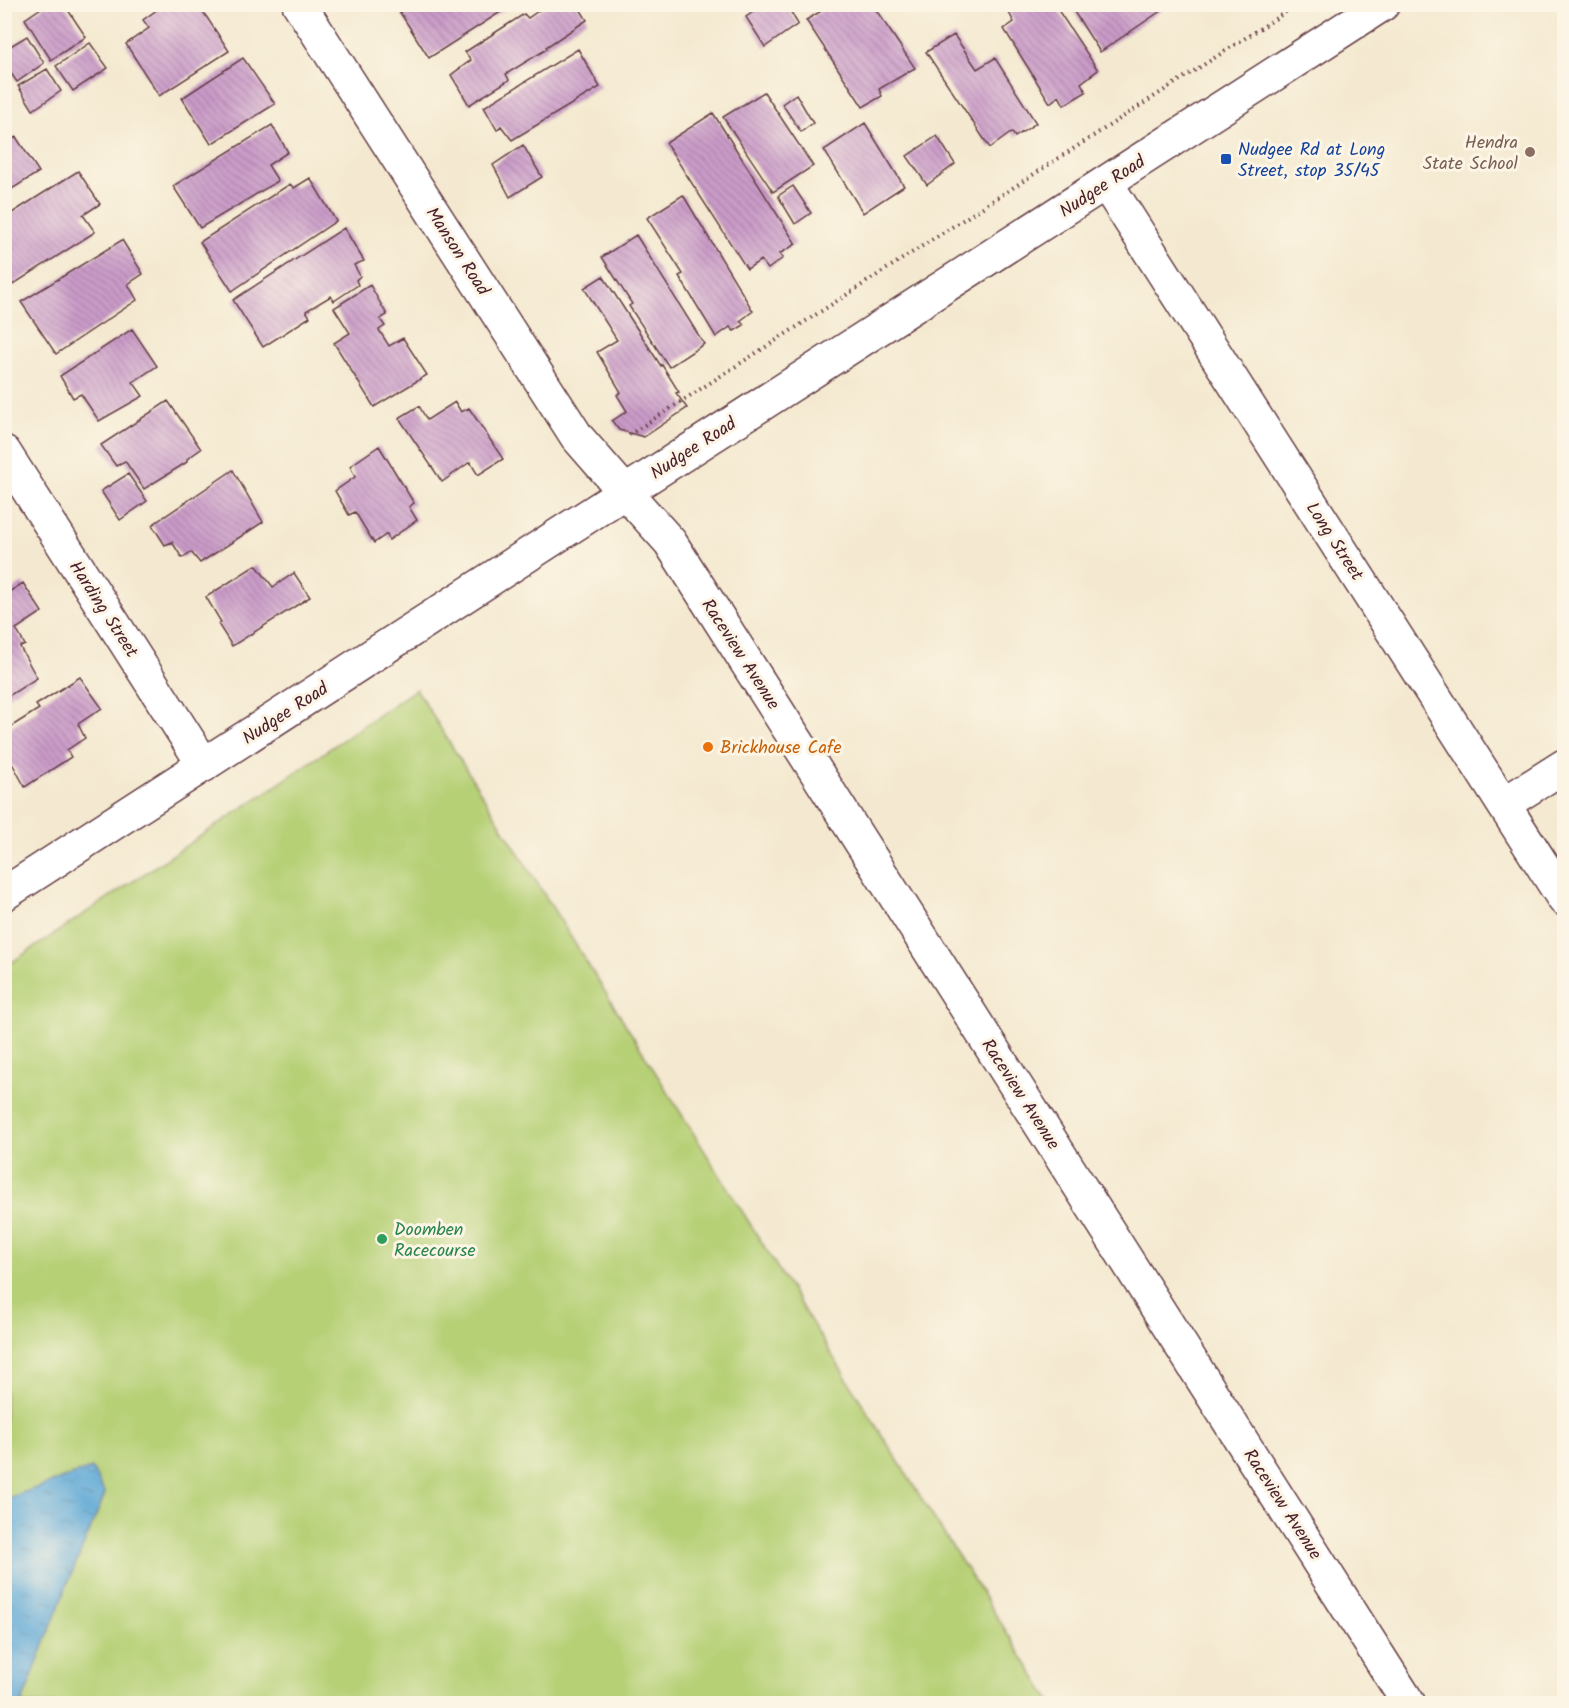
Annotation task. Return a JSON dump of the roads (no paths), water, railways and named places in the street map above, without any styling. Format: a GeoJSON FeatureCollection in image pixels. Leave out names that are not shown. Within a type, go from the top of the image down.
{"type":"FeatureCollection","features":[{"type":"Feature","properties":{"kind":"street","name":"Manson Road"},"geometry":{"type":"LineString","coordinates":[[299,4],[577,437],[625,492]]}},
{"type":"Feature","properties":{"kind":"street","name":"Nudgee Road"},"geometry":{"type":"LineString","coordinates":[[4,894],[1383,4]]}},
{"type":"Feature","properties":{"kind":"street","name":"Long Street"},"geometry":{"type":"LineString","coordinates":[[1106,183],[1564,899]]}},
{"type":"Feature","properties":{"kind":"street","name":"Harding Street"},"geometry":{"type":"LineString","coordinates":[[4,452],[204,765]]}},
{"type":"Feature","properties":{"kind":"street","name":"Raceview Avenue"},"geometry":{"type":"LineString","coordinates":[[625,492],[669,542],[1409,1704]]}},
{"type":"Feature","properties":{"kind":"street"},"geometry":{"type":"LineString","coordinates":[[1504,804],[1564,766]]}},
{"type":"Feature","properties":{"kind":"water"},"geometry":{"type":"Polygon","coordinates":[[[92,1468],[105,1494],[22,1703],[5,1703],[5,1499],[92,1468]]]}},
{"type":"Feature","properties":{"kind":"place","name":"Hendra State School"},"geometry":{"type":"Point","coordinates":[1530,152]}},
{"type":"Feature","properties":{"kind":"place","name":"Nudgee Rd at Long Street, stop 35/45"},"geometry":{"type":"Point","coordinates":[1226,159]}},
{"type":"Feature","properties":{"kind":"place","name":"Brickhouse Cafe"},"geometry":{"type":"Point","coordinates":[708,747]}},
{"type":"Feature","properties":{"kind":"place","name":"Doomben Racecourse"},"geometry":{"type":"Point","coordinates":[382,1239]}}]}
